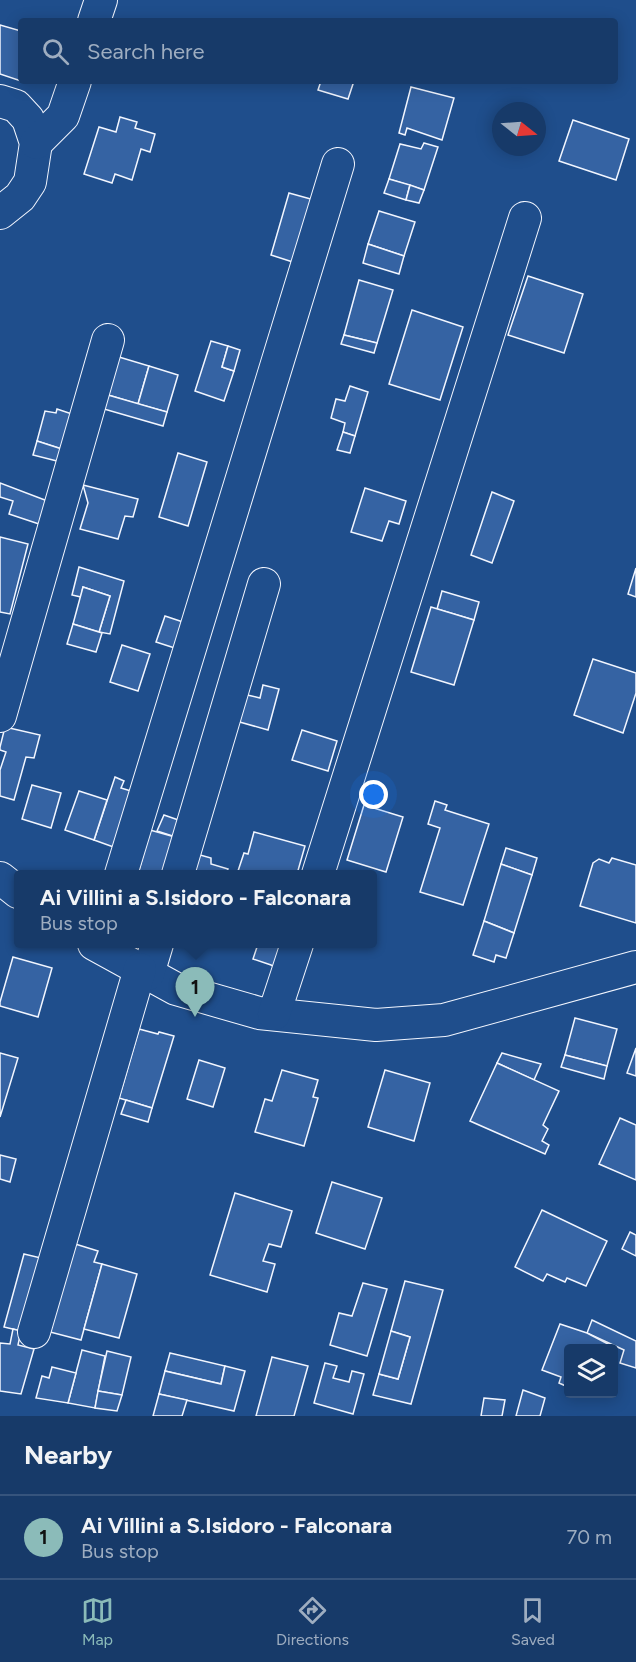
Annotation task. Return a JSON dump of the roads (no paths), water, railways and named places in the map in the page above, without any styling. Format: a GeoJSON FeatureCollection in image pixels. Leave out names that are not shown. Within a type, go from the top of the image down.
{"type":"FeatureCollection","features":[{"type":"Feature","properties":{"kind":"street"},"geometry":{"type":"LineString","coordinates":[[95,18],[101,0]]}},
{"type":"Feature","properties":{"kind":"street"},"geometry":{"type":"LineString","coordinates":[[36,143],[63,116],[74,84]]}},
{"type":"Feature","properties":{"kind":"street"},"geometry":{"type":"LineString","coordinates":[[0,101],[16,106],[28,119],[36,143],[30,182],[20,197],[0,213]]}},
{"type":"Feature","properties":{"kind":"street"},"geometry":{"type":"LineString","coordinates":[[122,870],[338,164]]}},
{"type":"Feature","properties":{"kind":"street"},"geometry":{"type":"LineString","coordinates":[[319,870],[525,218]]}},
{"type":"Feature","properties":{"kind":"street"},"geometry":{"type":"LineString","coordinates":[[0,716],[108,340]]}},
{"type":"Feature","properties":{"kind":"street"},"geometry":{"type":"LineString","coordinates":[[179,870],[264,584]]}},
{"type":"Feature","properties":{"kind":"street"},"geometry":{"type":"LineString","coordinates":[[0,878],[14,889]]}},
{"type":"Feature","properties":{"kind":"street"},"geometry":{"type":"LineString","coordinates":[[103,948],[176,990],[260,1013],[376,1025],[444,1020],[636,967]]}},
{"type":"Feature","properties":{"kind":"street"},"geometry":{"type":"LineString","coordinates":[[34,1332],[144,972],[155,948]]}},
{"type":"Feature","properties":{"kind":"street"},"geometry":{"type":"LineString","coordinates":[[274,1014],[296,948]]}},
{"type":"Feature","properties":{"kind":"place","name":"Ai Villini a S.Isidoro - Falconara"},"geometry":{"type":"Point","coordinates":[195,1017]}}]}
